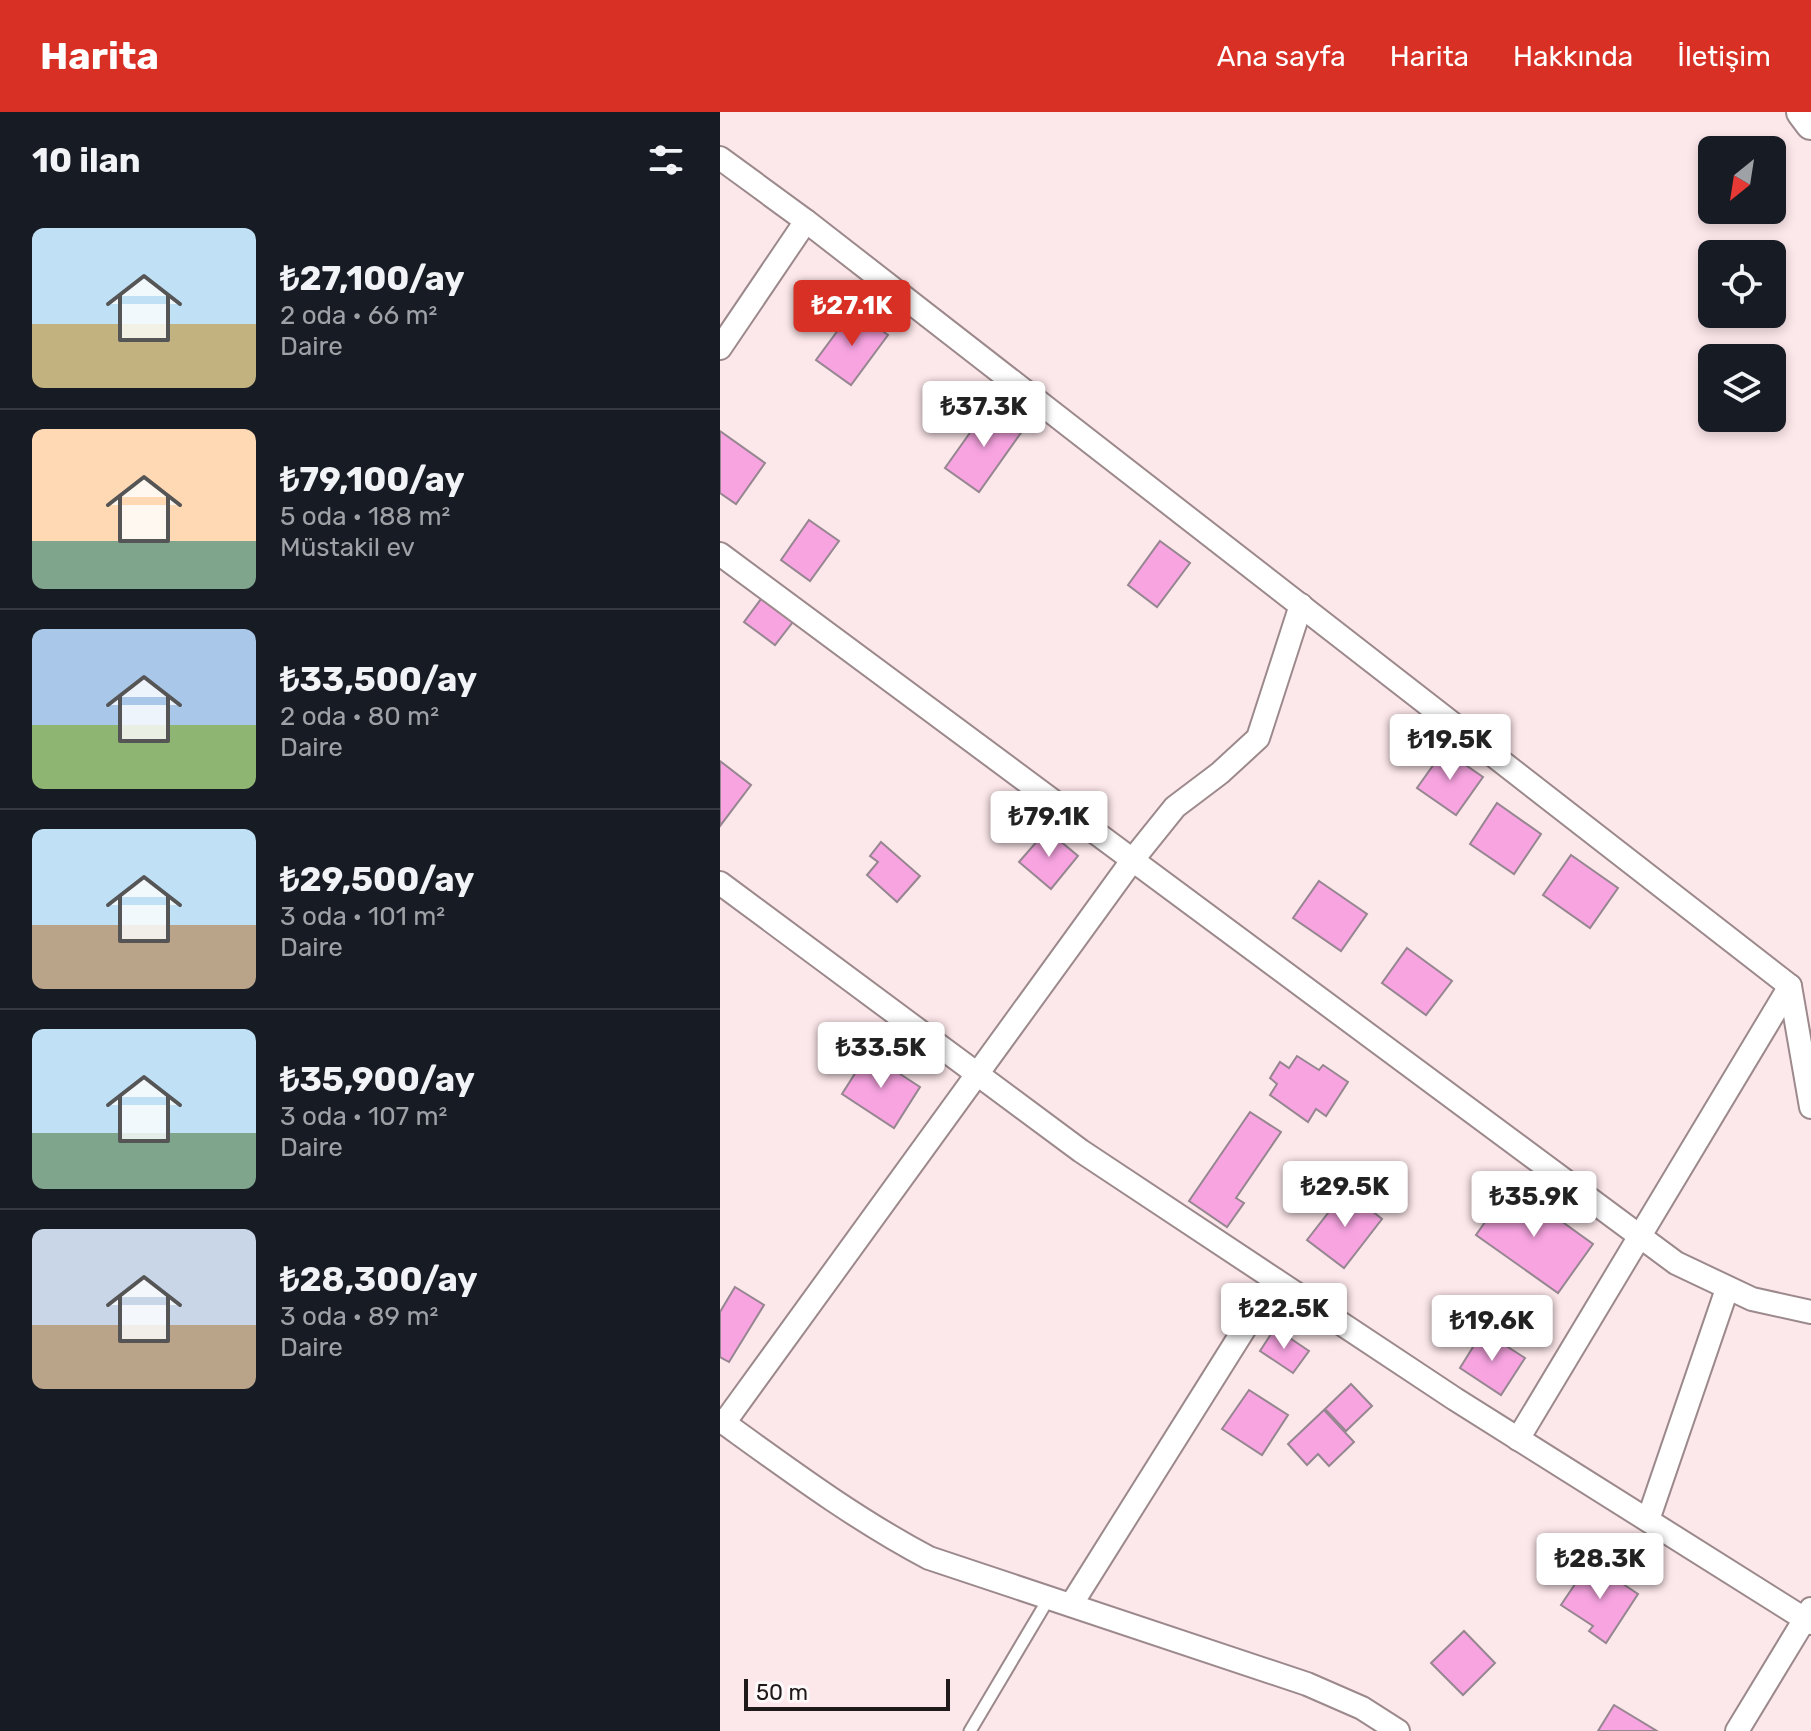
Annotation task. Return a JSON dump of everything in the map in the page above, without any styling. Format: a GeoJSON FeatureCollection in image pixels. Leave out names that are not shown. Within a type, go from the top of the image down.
{"type":"FeatureCollection","features":[{"type":"Feature","properties":{"kind":"street"},"geometry":{"type":"LineString","coordinates":[[1802,112],[1811,124]]}},
{"type":"Feature","properties":{"kind":"street"},"geometry":{"type":"LineString","coordinates":[[720,158],[806,221],[1790,986],[1811,1107]]}},
{"type":"Feature","properties":{"kind":"street"},"geometry":{"type":"LineString","coordinates":[[720,348],[806,221]]}},
{"type":"Feature","properties":{"kind":"street"},"geometry":{"type":"LineString","coordinates":[[720,554],[1134,858],[1676,1263],[1752,1299],[1811,1312]]}},
{"type":"Feature","properties":{"kind":"street"},"geometry":{"type":"LineString","coordinates":[[1301,605],[1258,738],[1220,773],[1175,807],[1134,858],[722,1422],[827,1497],[929,1558],[1307,1684],[1362,1708],[1398,1731]]}},
{"type":"Feature","properties":{"kind":"street"},"geometry":{"type":"LineString","coordinates":[[723,891],[1081,1151],[1518,1439],[1809,1617],[1737,1731]]}},
{"type":"Feature","properties":{"kind":"street"},"geometry":{"type":"LineString","coordinates":[[1518,1439],[1638,1234],[1790,986]]}},
{"type":"Feature","properties":{"kind":"street"},"geometry":{"type":"LineString","coordinates":[[1071,1605],[1275,1280]]}},
{"type":"Feature","properties":{"kind":"street"},"geometry":{"type":"LineString","coordinates":[[1648,1520],[1727,1289]]}},
{"type":"Feature","properties":{"kind":"lane"},"geometry":{"type":"LineString","coordinates":[[970,1731],[1049,1598]]}},
{"type":"Feature","properties":{"kind":"building"},"geometry":{"type":"Polygon","coordinates":[[[853,310],[888,335],[851,385],[816,360],[853,310]]]}},
{"type":"Feature","properties":{"kind":"building"},"geometry":{"type":"Polygon","coordinates":[[[989,406],[1023,430],[979,492],[945,468],[989,406]]]}},
{"type":"Feature","properties":{"kind":"building"},"geometry":{"type":"Polygon","coordinates":[[[720,431],[765,463],[736,504],[720,493],[720,431]]]}},
{"type":"Feature","properties":{"kind":"building"},"geometry":{"type":"Polygon","coordinates":[[[809,520],[839,541],[810,581],[781,560],[809,520]]]}},
{"type":"Feature","properties":{"kind":"building"},"geometry":{"type":"Polygon","coordinates":[[[1160,541],[1190,563],[1157,607],[1128,585],[1160,541]]]}},
{"type":"Feature","properties":{"kind":"building"},"geometry":{"type":"Polygon","coordinates":[[[764,595],[796,618],[775,645],[744,622],[764,595]]]}},
{"type":"Feature","properties":{"kind":"building"},"geometry":{"type":"Polygon","coordinates":[[[1444,750],[1483,777],[1456,815],[1417,788],[1444,750]]]}},
{"type":"Feature","properties":{"kind":"building"},"geometry":{"type":"Polygon","coordinates":[[[720,761],[751,785],[720,826],[720,761]]]}},
{"type":"Feature","properties":{"kind":"building"},"geometry":{"type":"Polygon","coordinates":[[[1497,803],[1541,834],[1514,874],[1470,844],[1497,803]]]}},
{"type":"Feature","properties":{"kind":"building"},"geometry":{"type":"Polygon","coordinates":[[[1047,830],[1078,856],[1051,889],[1019,862],[1047,830]]]}},
{"type":"Feature","properties":{"kind":"building"},"geometry":{"type":"Polygon","coordinates":[[[881,842],[920,876],[897,902],[867,875],[878,862],[870,856],[881,842]]]}},
{"type":"Feature","properties":{"kind":"building"},"geometry":{"type":"Polygon","coordinates":[[[1571,855],[1618,888],[1590,928],[1543,895],[1571,855]]]}},
{"type":"Feature","properties":{"kind":"building"},"geometry":{"type":"Polygon","coordinates":[[[1319,881],[1367,914],[1341,951],[1293,918],[1319,881]]]}},
{"type":"Feature","properties":{"kind":"building"},"geometry":{"type":"Polygon","coordinates":[[[1407,948],[1452,981],[1426,1015],[1382,983],[1407,948]]]}},
{"type":"Feature","properties":{"kind":"building"},"geometry":{"type":"Polygon","coordinates":[[[868,1053],[920,1087],[894,1128],[842,1094],[868,1053]]]}},
{"type":"Feature","properties":{"kind":"building"},"geometry":{"type":"Polygon","coordinates":[[[1297,1056],[1319,1070],[1323,1065],[1348,1082],[1326,1116],[1316,1109],[1308,1122],[1270,1095],[1277,1084],[1270,1078],[1280,1062],[1289,1068],[1297,1056]]]}},
{"type":"Feature","properties":{"kind":"building"},"geometry":{"type":"Polygon","coordinates":[[[1250,1112],[1281,1132],[1236,1198],[1244,1203],[1227,1227],[1189,1201],[1250,1112]]]}},
{"type":"Feature","properties":{"kind":"building"},"geometry":{"type":"Polygon","coordinates":[[[1511,1185],[1593,1244],[1558,1293],[1476,1235],[1511,1185]]]}},
{"type":"Feature","properties":{"kind":"building"},"geometry":{"type":"Polygon","coordinates":[[[1346,1190],[1382,1219],[1344,1268],[1307,1240],[1346,1190]]]}},
{"type":"Feature","properties":{"kind":"building"},"geometry":{"type":"Polygon","coordinates":[[[735,1287],[764,1305],[729,1362],[720,1357],[720,1312],[735,1287]]]}},
{"type":"Feature","properties":{"kind":"building"},"geometry":{"type":"Polygon","coordinates":[[[1275,1328],[1309,1351],[1293,1373],[1260,1351],[1275,1328]]]}},
{"type":"Feature","properties":{"kind":"building"},"geometry":{"type":"Polygon","coordinates":[[[1483,1331],[1525,1358],[1501,1395],[1460,1368],[1483,1331]]]}},
{"type":"Feature","properties":{"kind":"building"},"geometry":{"type":"Polygon","coordinates":[[[1351,1384],[1372,1406],[1346,1431],[1325,1409],[1351,1384]]]}},
{"type":"Feature","properties":{"kind":"building"},"geometry":{"type":"Polygon","coordinates":[[[1249,1390],[1288,1415],[1262,1455],[1222,1429],[1249,1390]]]}},
{"type":"Feature","properties":{"kind":"building"},"geometry":{"type":"Polygon","coordinates":[[[1324,1410],[1354,1442],[1329,1466],[1318,1454],[1307,1465],[1288,1444],[1324,1410]]]}},
{"type":"Feature","properties":{"kind":"building"},"geometry":{"type":"Polygon","coordinates":[[[1590,1562],[1638,1594],[1606,1643],[1589,1631],[1593,1626],[1561,1605],[1590,1562]]]}},
{"type":"Feature","properties":{"kind":"building"},"geometry":{"type":"Polygon","coordinates":[[[1464,1631],[1495,1663],[1463,1695],[1431,1663],[1464,1631]]]}},
{"type":"Feature","properties":{"kind":"building"},"geometry":{"type":"Polygon","coordinates":[[[1614,1705],[1657,1731],[1598,1731],[1614,1705]]]}}]}
